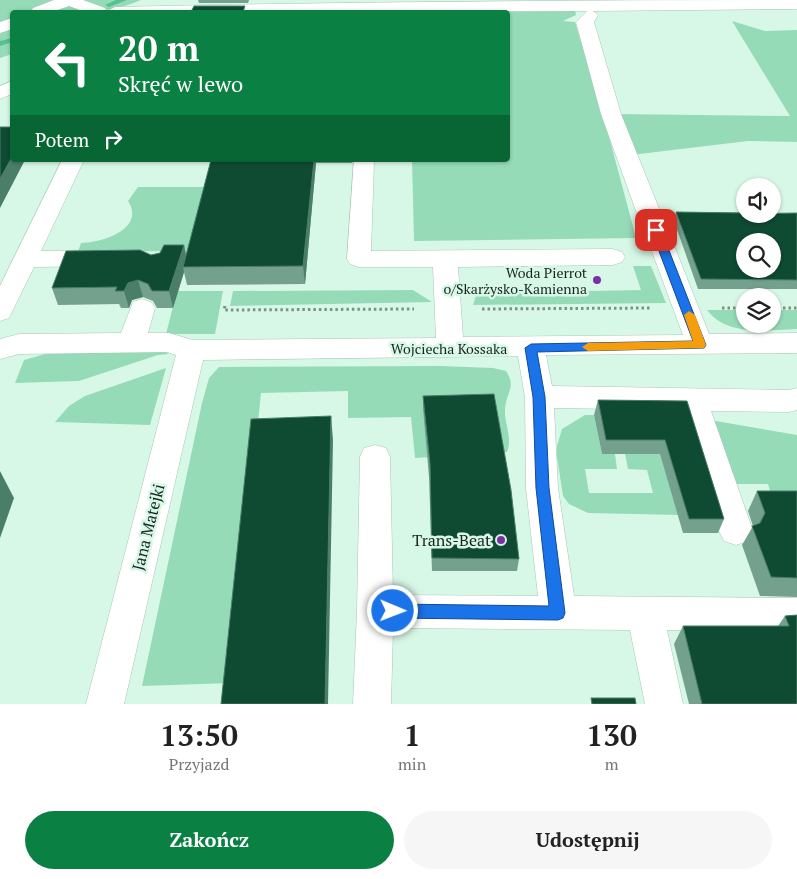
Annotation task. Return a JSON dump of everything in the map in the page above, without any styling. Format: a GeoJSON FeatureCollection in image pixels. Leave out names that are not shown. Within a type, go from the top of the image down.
{"type":"FeatureCollection","features":[{"type":"Feature","properties":{"kind":"street"},"geometry":{"type":"LineString","coordinates":[[44,10],[69,0],[94,10]]}},
{"type":"Feature","properties":{"kind":"street"},"geometry":{"type":"LineString","coordinates":[[510,10],[797,4]]}},
{"type":"Feature","properties":{"kind":"street"},"geometry":{"type":"LineString","coordinates":[[586,10],[647,19],[797,14]]}},
{"type":"Feature","properties":{"kind":"street"},"geometry":{"type":"LineString","coordinates":[[586,10],[584,22],[611,114],[700,345]]}},
{"type":"Feature","properties":{"kind":"street"},"geometry":{"type":"LineString","coordinates":[[0,312],[72,162]]}},
{"type":"Feature","properties":{"kind":"street"},"geometry":{"type":"LineString","coordinates":[[363,162],[359,259],[613,257]]}},
{"type":"Feature","properties":{"kind":"street"},"geometry":{"type":"LineString","coordinates":[[25,259],[128,258]]}},
{"type":"Feature","properties":{"kind":"street"},"geometry":{"type":"LineString","coordinates":[[445,259],[450,347]]}},
{"type":"Feature","properties":{"kind":"street"},"geometry":{"type":"LineString","coordinates":[[132,343],[142,308]]}},
{"type":"Feature","properties":{"kind":"street","name":"Wojciecha Kossaka"},"geometry":{"type":"LineString","coordinates":[[0,349],[19,344],[169,342],[192,350],[531,348],[797,343]]}},
{"type":"Feature","properties":{"kind":"street"},"geometry":{"type":"LineString","coordinates":[[531,348],[539,397],[542,488],[558,613]]}},
{"type":"Feature","properties":{"kind":"street","name":"Jana Matejki"},"geometry":{"type":"LineString","coordinates":[[105,704],[192,350]]}},
{"type":"Feature","properties":{"kind":"street"},"geometry":{"type":"LineString","coordinates":[[539,397],[790,401],[797,399]]}},
{"type":"Feature","properties":{"kind":"street"},"geometry":{"type":"LineString","coordinates":[[693,400],[736,531]]}},
{"type":"Feature","properties":{"kind":"street"},"geometry":{"type":"LineString","coordinates":[[372,704],[375,457]]}},
{"type":"Feature","properties":{"kind":"street"},"geometry":{"type":"LineString","coordinates":[[374,611],[797,615]]}},
{"type":"Feature","properties":{"kind":"street"},"geometry":{"type":"LineString","coordinates":[[645,614],[664,704]]}},
{"type":"Feature","properties":{"kind":"path"},"geometry":{"type":"LineString","coordinates":[[781,308],[797,308]]}},
{"type":"Feature","properties":{"kind":"green space"},"geometry":{"type":"Polygon","coordinates":[[[0,0],[141,0],[103,10],[10,10],[10,20],[0,24],[0,0]]]}},
{"type":"Feature","properties":{"kind":"green space"},"geometry":{"type":"Polygon","coordinates":[[[510,10],[575,10],[576,15],[563,21],[575,22],[603,114],[636,238],[414,241],[412,162],[510,162],[510,10]]]}},
{"type":"Feature","properties":{"kind":"green space"},"geometry":{"type":"Polygon","coordinates":[[[732,21],[765,31],[797,30],[797,142],[748,141],[631,155],[614,114],[790,116],[732,21]]]}},
{"type":"Feature","properties":{"kind":"green space"},"geometry":{"type":"Polygon","coordinates":[[[10,30],[10,55],[0,58],[0,33],[10,30]]]}},
{"type":"Feature","properties":{"kind":"green space"},"geometry":{"type":"Polygon","coordinates":[[[138,187],[204,187],[185,262],[172,251],[78,252],[81,243],[110,237],[127,227],[132,211],[128,201],[138,187]]]}},
{"type":"Feature","properties":{"kind":"green space"},"geometry":{"type":"Polygon","coordinates":[[[633,266],[651,266],[666,303],[473,305],[478,289],[534,289],[535,292],[641,290],[633,266]]]}},
{"type":"Feature","properties":{"kind":"green space"},"geometry":{"type":"Polygon","coordinates":[[[413,290],[432,302],[230,306],[233,291],[413,290]]]}},
{"type":"Feature","properties":{"kind":"green space"},"geometry":{"type":"Polygon","coordinates":[[[177,291],[223,291],[215,334],[166,334],[177,291]]]}},
{"type":"Feature","properties":{"kind":"green space"},"geometry":{"type":"Polygon","coordinates":[[[707,310],[736,310],[736,328],[715,319],[707,310]]]}},
{"type":"Feature","properties":{"kind":"green space"},"geometry":{"type":"Polygon","coordinates":[[[781,310],[797,310],[797,329],[781,330],[781,310]]]}},
{"type":"Feature","properties":{"kind":"green space"},"geometry":{"type":"Polygon","coordinates":[[[161,350],[169,354],[158,355],[79,381],[15,383],[24,360],[52,352],[161,350]]]}},
{"type":"Feature","properties":{"kind":"green space"},"geometry":{"type":"Polygon","coordinates":[[[441,366],[493,368],[506,371],[511,382],[505,409],[509,436],[507,452],[415,458],[411,417],[348,418],[348,391],[261,393],[231,683],[142,686],[202,403],[209,378],[219,367],[441,366]]]}},
{"type":"Feature","properties":{"kind":"green space"},"geometry":{"type":"Polygon","coordinates":[[[166,368],[150,425],[55,422],[69,406],[85,396],[166,368]]]}},
{"type":"Feature","properties":{"kind":"green space"},"geometry":{"type":"Polygon","coordinates":[[[585,415],[594,415],[602,454],[615,454],[617,469],[585,469],[589,493],[653,493],[647,470],[628,469],[625,454],[697,454],[678,515],[588,513],[569,504],[563,496],[557,446],[562,429],[585,415]]]}},
{"type":"Feature","properties":{"kind":"green space"},"geometry":{"type":"Polygon","coordinates":[[[710,420],[797,435],[797,511],[776,511],[768,484],[733,484],[710,420]]]}},
{"type":"Feature","properties":{"kind":"building"},"geometry":{"type":"Polygon","coordinates":[[[194,6],[245,6],[244,10],[192,10],[194,6]]]}},
{"type":"Feature","properties":{"kind":"building"},"geometry":{"type":"Polygon","coordinates":[[[0,127],[10,127],[10,161],[0,179],[0,127]]]}},
{"type":"Feature","properties":{"kind":"building"},"geometry":{"type":"Polygon","coordinates":[[[210,162],[314,162],[303,266],[183,267],[210,162]]]}},
{"type":"Feature","properties":{"kind":"building"},"geometry":{"type":"Polygon","coordinates":[[[676,212],[736,213],[736,223],[781,223],[781,213],[797,213],[797,280],[701,279],[676,212]]]}},
{"type":"Feature","properties":{"kind":"building"},"geometry":{"type":"Polygon","coordinates":[[[164,245],[184,245],[169,291],[152,291],[148,284],[138,280],[128,283],[124,291],[115,291],[117,287],[52,288],[66,251],[140,250],[151,255],[160,253],[164,245]]]}},
{"type":"Feature","properties":{"kind":"building"},"geometry":{"type":"Polygon","coordinates":[[[494,394],[511,490],[519,559],[432,558],[430,464],[423,396],[494,394]]]}},
{"type":"Feature","properties":{"kind":"building"},"geometry":{"type":"Polygon","coordinates":[[[598,400],[687,401],[724,519],[689,519],[665,440],[606,440],[598,400]]]}},
{"type":"Feature","properties":{"kind":"building"},"geometry":{"type":"Polygon","coordinates":[[[331,416],[325,704],[221,704],[251,419],[331,416]]]}},
{"type":"Feature","properties":{"kind":"building"},"geometry":{"type":"Polygon","coordinates":[[[757,491],[797,491],[797,578],[771,577],[752,526],[760,523],[765,513],[757,491]]]}},
{"type":"Feature","properties":{"kind":"building"},"geometry":{"type":"Polygon","coordinates":[[[797,615],[797,704],[702,704],[683,626],[789,626],[785,616],[797,615]]]}},
{"type":"Feature","properties":{"kind":"building"},"geometry":{"type":"Polygon","coordinates":[[[591,698],[635,698],[636,704],[592,704],[591,698]]]}},
{"type":"Feature","properties":{"kind":"waterway"},"geometry":{"type":"LineString","coordinates":[[109,5],[123,0]]}},
{"type":"Feature","properties":{"kind":"waterway"},"geometry":{"type":"LineString","coordinates":[[0,44],[10,41]]}},
{"type":"Feature","properties":{"kind":"slow traffic"},"geometry":{"type":"LineString","coordinates":[[588,347],[700,345],[689,315]]}},
{"type":"Feature","properties":{"kind":"place","name":"Woda Pierrot o/Skarżysko-Kamienna"},"geometry":{"type":"Point","coordinates":[597,280]}},
{"type":"Feature","properties":{"kind":"place","name":"Trans-Beat"},"geometry":{"type":"Point","coordinates":[501,540]}},
{"type":"Feature","properties":{"kind":"route"},"geometry":{"type":"LineString","coordinates":[[393,611],[558,613],[542,488],[539,397],[531,348],[700,345],[656,230]]}}]}
